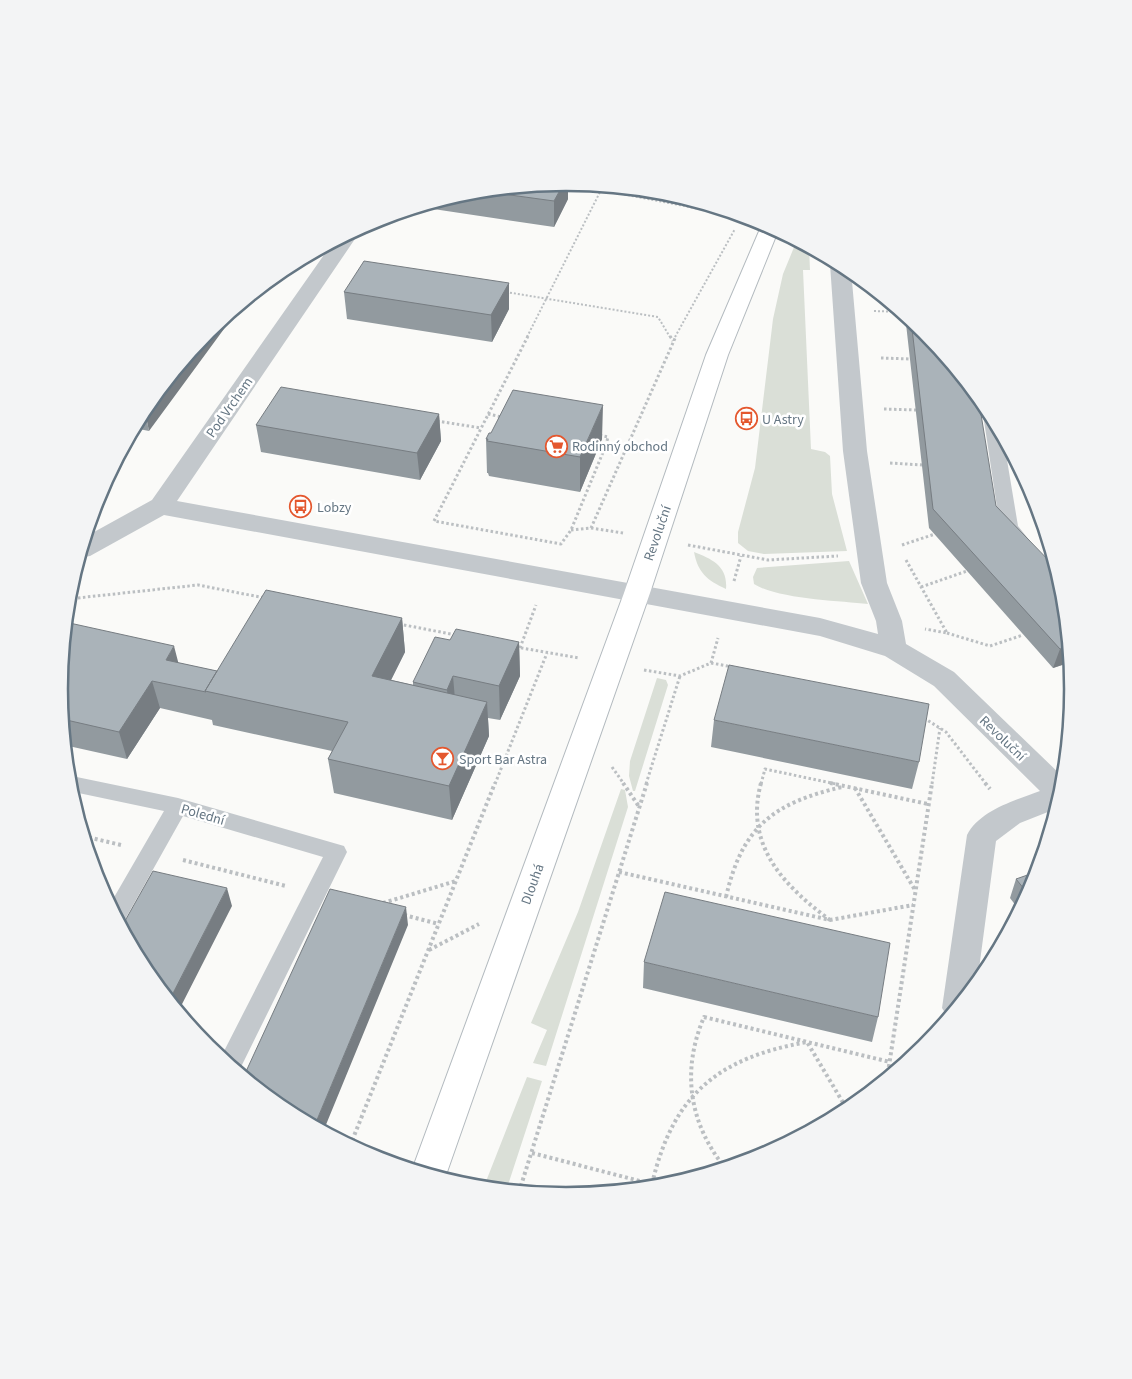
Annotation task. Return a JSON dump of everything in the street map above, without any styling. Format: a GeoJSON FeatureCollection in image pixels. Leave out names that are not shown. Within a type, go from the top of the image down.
{"type":"FeatureCollection","features":[{"type":"Feature","properties":{"kind":"street","name":"Revoluční"},"geometry":{"type":"LineString","coordinates":[[767,233],[718,355],[637,593],[820,627],[894,649],[944,679],[1055,787]]}},
{"type":"Feature","properties":{"kind":"street","name":"Pod Vrchem"},"geometry":{"type":"LineString","coordinates":[[89,546],[161,506],[341,245]]}},
{"type":"Feature","properties":{"kind":"street"},"geometry":{"type":"LineString","coordinates":[[841,274],[855,451],[874,583],[889,621],[894,649]]}},
{"type":"Feature","properties":{"kind":"street"},"geometry":{"type":"LineString","coordinates":[[161,506],[637,593]]}},
{"type":"Feature","properties":{"kind":"street","name":"Dlouhá"},"geometry":{"type":"LineString","coordinates":[[430,1169],[637,593]]}},
{"type":"Feature","properties":{"kind":"street"},"geometry":{"type":"LineString","coordinates":[[960,994],[982,835],[1010,815],[1053,798]]}},
{"type":"Feature","properties":{"kind":"lane"},"geometry":{"type":"LineString","coordinates":[[994,434],[1009,527],[1033,555]]}},
{"type":"Feature","properties":{"kind":"lane","name":"Polední"},"geometry":{"type":"LineString","coordinates":[[77,785],[178,806],[336,852],[316,893]]}},
{"type":"Feature","properties":{"kind":"lane"},"geometry":{"type":"LineString","coordinates":[[119,909],[178,806]]}},
{"type":"Feature","properties":{"kind":"lane"},"geometry":{"type":"LineString","coordinates":[[232,1059],[316,893]]}},
{"type":"Feature","properties":{"kind":"path"},"geometry":{"type":"LineString","coordinates":[[590,433],[608,437],[571,530],[560,544],[434,521],[599,192]]}},
{"type":"Feature","properties":{"kind":"path"},"geometry":{"type":"LineString","coordinates":[[611,193],[707,212]]}},
{"type":"Feature","properties":{"kind":"path"},"geometry":{"type":"LineString","coordinates":[[591,528],[673,341],[739,222]]}},
{"type":"Feature","properties":{"kind":"path"},"geometry":{"type":"LineString","coordinates":[[498,291],[658,317],[673,341]]}},
{"type":"Feature","properties":{"kind":"path"},"geometry":{"type":"LineString","coordinates":[[488,414],[506,417]]}},
{"type":"Feature","properties":{"kind":"path"},"geometry":{"type":"LineString","coordinates":[[433,420],[481,428]]}},
{"type":"Feature","properties":{"kind":"path"},"geometry":{"type":"LineString","coordinates":[[571,530],[591,528],[768,560],[870,555],[935,534]]}},
{"type":"Feature","properties":{"kind":"path"},"geometry":{"type":"LineString","coordinates":[[711,663],[741,556]]}},
{"type":"Feature","properties":{"kind":"path"},"geometry":{"type":"LineString","coordinates":[[921,587],[967,571]]}},
{"type":"Feature","properties":{"kind":"path"},"geometry":{"type":"LineString","coordinates":[[76,598],[198,585],[272,599]]}},
{"type":"Feature","properties":{"kind":"path"},"geometry":{"type":"LineString","coordinates":[[392,623],[465,637]]}},
{"type":"Feature","properties":{"kind":"path"},"geometry":{"type":"LineString","coordinates":[[947,633],[990,646],[1024,635]]}},
{"type":"Feature","properties":{"kind":"path"},"geometry":{"type":"LineString","coordinates":[[510,646],[680,676],[711,663],[739,668]]}},
{"type":"Feature","properties":{"kind":"path"},"geometry":{"type":"LineString","coordinates":[[352,1140],[547,653]]}},
{"type":"Feature","properties":{"kind":"path"},"geometry":{"type":"LineString","coordinates":[[521,1186],[680,676]]}},
{"type":"Feature","properties":{"kind":"path"},"geometry":{"type":"LineString","coordinates":[[918,714],[946,732],[1010,815]]}},
{"type":"Feature","properties":{"kind":"path"},"geometry":{"type":"LineString","coordinates":[[889,1069],[940,728]]}},
{"type":"Feature","properties":{"kind":"path"},"geometry":{"type":"LineString","coordinates":[[587,730],[640,808]]}},
{"type":"Feature","properties":{"kind":"path"},"geometry":{"type":"LineString","coordinates":[[830,920],[805,903],[785,882],[770,861],[760,837],[756,802],[759,785],[765,769],[928,804]]}},
{"type":"Feature","properties":{"kind":"path"},"geometry":{"type":"LineString","coordinates":[[726,897],[730,873],[739,852],[768,817],[802,798],[821,791],[845,786]]}},
{"type":"Feature","properties":{"kind":"path"},"geometry":{"type":"LineString","coordinates":[[855,788],[915,890]]}},
{"type":"Feature","properties":{"kind":"path"},"geometry":{"type":"LineString","coordinates":[[90,838],[316,893]]}},
{"type":"Feature","properties":{"kind":"path"},"geometry":{"type":"LineString","coordinates":[[619,872],[830,920],[913,906]]}},
{"type":"Feature","properties":{"kind":"path"},"geometry":{"type":"LineString","coordinates":[[380,904],[457,881]]}},
{"type":"Feature","properties":{"kind":"path"},"geometry":{"type":"LineString","coordinates":[[396,913],[439,924]]}},
{"type":"Feature","properties":{"kind":"path"},"geometry":{"type":"LineString","coordinates":[[722,1163],[705,1137],[693,1096],[691,1060],[696,1038],[704,1017],[890,1062]]}},
{"type":"Feature","properties":{"kind":"path"},"geometry":{"type":"LineString","coordinates":[[653,1180],[657,1159],[666,1136],[678,1115],[693,1096],[716,1075],[744,1058],[775,1048],[807,1042]]}},
{"type":"Feature","properties":{"kind":"path"},"geometry":{"type":"LineString","coordinates":[[807,1042],[844,1104]]}},
{"type":"Feature","properties":{"kind":"path"},"geometry":{"type":"LineString","coordinates":[[532,1153],[643,1182]]}},
{"type":"Feature","properties":{"kind":"shaded area"},"geometry":{"type":"Polygon","coordinates":[[[794,247],[809,255],[810,270],[803,270],[811,449],[825,452],[830,456],[832,494],[847,551],[764,554],[748,551],[738,543],[738,532],[755,468],[773,319],[783,274],[794,247]]]}},
{"type":"Feature","properties":{"kind":"shaded area"},"geometry":{"type":"Polygon","coordinates":[[[694,552],[718,564],[724,574],[726,589],[704,575],[698,565],[694,552]]]}},
{"type":"Feature","properties":{"kind":"shaded area"},"geometry":{"type":"Polygon","coordinates":[[[849,561],[868,604],[793,596],[764,589],[754,584],[753,577],[757,568],[849,561]]]}},
{"type":"Feature","properties":{"kind":"shaded area"},"geometry":{"type":"Polygon","coordinates":[[[657,678],[666,680],[668,685],[635,791],[633,791],[629,776],[630,761],[657,678]]]}},
{"type":"Feature","properties":{"kind":"shaded area"},"geometry":{"type":"Polygon","coordinates":[[[621,789],[625,790],[628,807],[546,1066],[533,1063],[547,1030],[531,1023],[578,912],[621,789]]]}},
{"type":"Feature","properties":{"kind":"shaded area"},"geometry":{"type":"Polygon","coordinates":[[[527,1077],[542,1081],[508,1185],[486,1181],[527,1077]]]}},
{"type":"Feature","properties":{"kind":"building"},"geometry":{"type":"Polygon","coordinates":[[[559,191],[554,201],[506,194],[559,191]]]}},
{"type":"Feature","properties":{"kind":"building"},"geometry":{"type":"Polygon","coordinates":[[[364,261],[509,283],[491,315],[344,292],[364,261]]]}},
{"type":"Feature","properties":{"kind":"building"},"geometry":{"type":"Polygon","coordinates":[[[912,332],[941,361],[981,415],[996,506],[1048,560],[1055,592],[1062,648],[1060,649],[933,509],[912,332]]]}},
{"type":"Feature","properties":{"kind":"building"},"geometry":{"type":"Polygon","coordinates":[[[281,387],[439,414],[417,453],[256,425],[281,387]]]}},
{"type":"Feature","properties":{"kind":"building"},"geometry":{"type":"Polygon","coordinates":[[[513,390],[603,405],[580,457],[487,441],[489,433],[491,433],[513,390]]]}},
{"type":"Feature","properties":{"kind":"building"},"geometry":{"type":"Polygon","coordinates":[[[266,590],[402,618],[372,676],[487,702],[449,786],[328,759],[348,722],[205,691],[266,590]]]}},
{"type":"Feature","properties":{"kind":"building"},"geometry":{"type":"Polygon","coordinates":[[[72,624],[174,646],[166,660],[217,671],[206,692],[152,681],[119,732],[69,721],[69,657],[72,624]]]}},
{"type":"Feature","properties":{"kind":"building"},"geometry":{"type":"Polygon","coordinates":[[[456,629],[519,642],[499,686],[453,676],[447,690],[413,682],[435,637],[450,640],[456,629]]]}},
{"type":"Feature","properties":{"kind":"building"},"geometry":{"type":"Polygon","coordinates":[[[729,665],[929,704],[919,762],[714,720],[729,665]]]}},
{"type":"Feature","properties":{"kind":"building"},"geometry":{"type":"Polygon","coordinates":[[[153,871],[227,888],[172,995],[134,939],[125,921],[153,871]]]}},
{"type":"Feature","properties":{"kind":"building"},"geometry":{"type":"Polygon","coordinates":[[[1029,874],[1023,888],[1016,879],[1029,874]]]}},
{"type":"Feature","properties":{"kind":"building"},"geometry":{"type":"Polygon","coordinates":[[[330,889],[406,907],[317,1121],[289,1104],[246,1071],[330,889]]]}},
{"type":"Feature","properties":{"kind":"building"},"geometry":{"type":"Polygon","coordinates":[[[665,892],[890,943],[878,1017],[644,962],[665,892]]]}},
{"type":"Feature","properties":{"kind":"place","name":"U Astry"},"geometry":{"type":"Point","coordinates":[746,419]}},
{"type":"Feature","properties":{"kind":"place","name":"Rodinný obchod"},"geometry":{"type":"Point","coordinates":[556,446]}},
{"type":"Feature","properties":{"kind":"place","name":"Lobzy"},"geometry":{"type":"Point","coordinates":[301,507]}},
{"type":"Feature","properties":{"kind":"place","name":"Sport Bar Astra"},"geometry":{"type":"Point","coordinates":[443,759]}}]}
